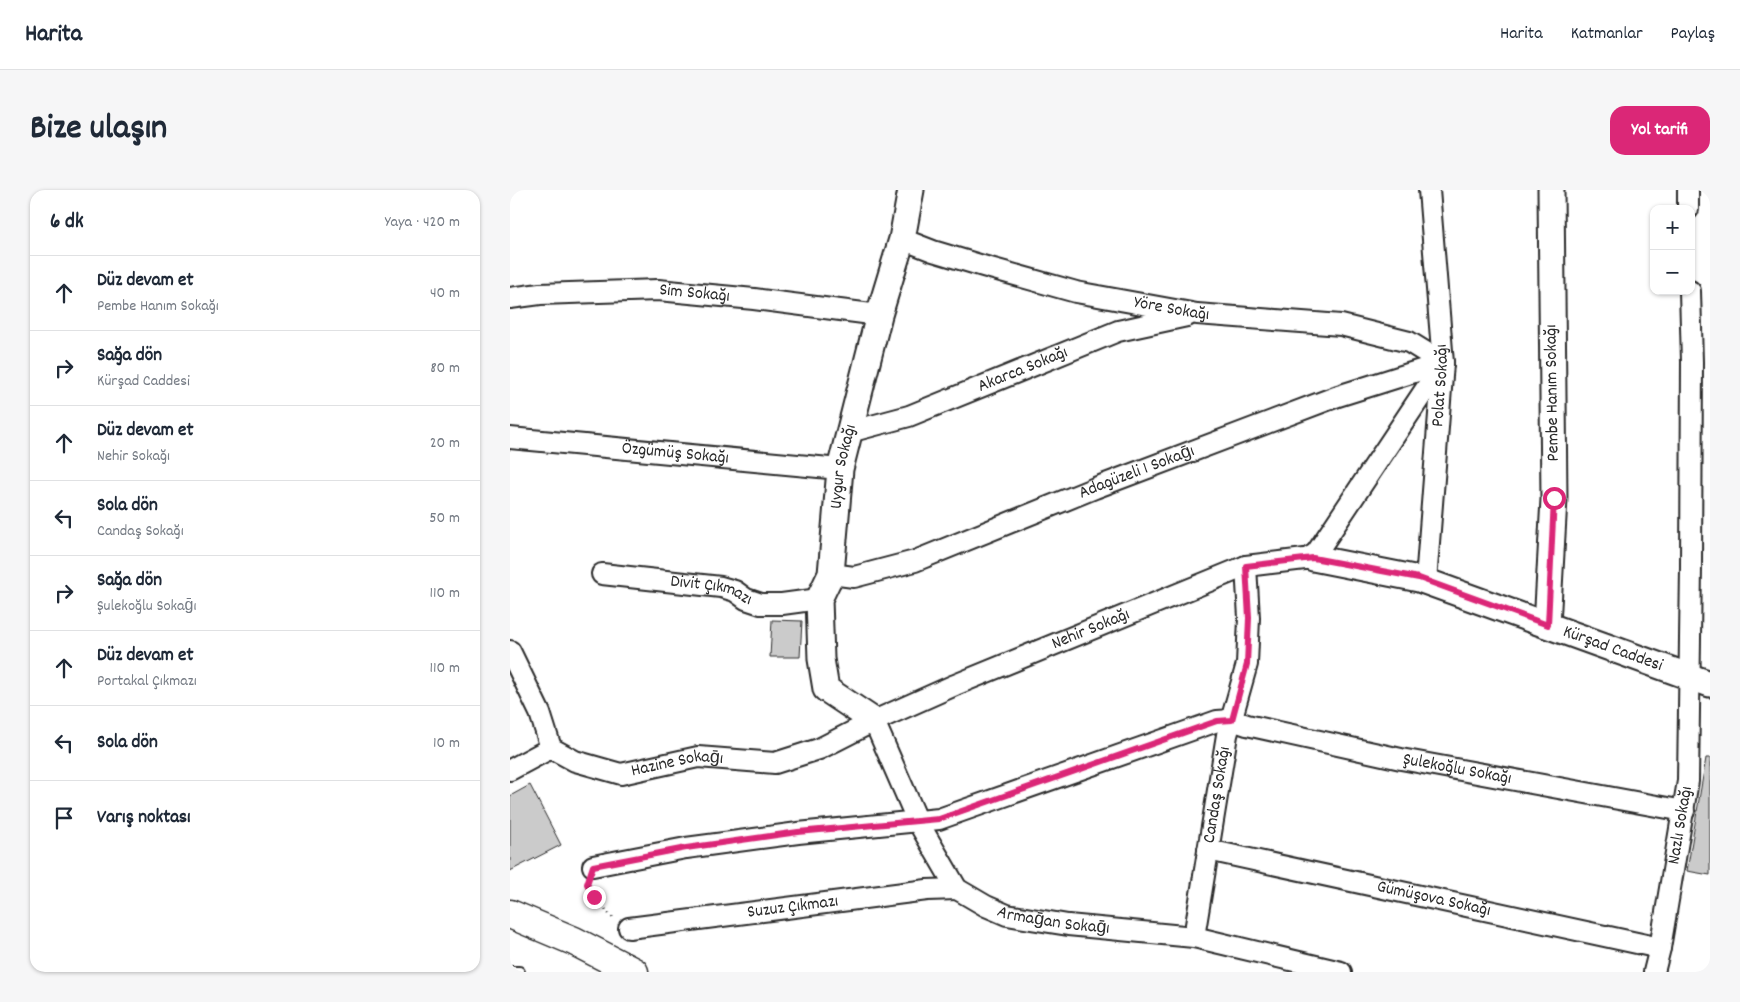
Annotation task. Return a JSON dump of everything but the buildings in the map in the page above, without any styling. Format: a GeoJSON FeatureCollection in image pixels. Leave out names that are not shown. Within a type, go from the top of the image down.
{"type":"FeatureCollection","features":[{"type":"Feature","properties":{"kind":"main road"},"geometry":{"type":"LineString","coordinates":[[510,904],[537,918],[574,942]]}},
{"type":"Feature","properties":{"kind":"main road"},"geometry":{"type":"LineString","coordinates":[[510,914],[574,942],[634,972]]}},
{"type":"Feature","properties":{"kind":"street","name":"Uygur Sokağı"},"geometry":{"type":"LineString","coordinates":[[874,721],[826,689],[821,659],[819,599],[831,574],[840,468],[879,315],[902,238],[911,190]]}},
{"type":"Feature","properties":{"kind":"street","name":"Polat Sokağı"},"geometry":{"type":"LineString","coordinates":[[1426,581],[1443,363],[1429,190]]}},
{"type":"Feature","properties":{"kind":"street","name":"Pembe Hanım Sokağı"},"geometry":{"type":"LineString","coordinates":[[1548,625],[1554,498],[1552,190]]}},
{"type":"Feature","properties":{"kind":"street"},"geometry":{"type":"LineString","coordinates":[[1688,190],[1688,205]]}},
{"type":"Feature","properties":{"kind":"street","name":"Yöre Sokağı"},"geometry":{"type":"LineString","coordinates":[[902,238],[975,264],[1076,292],[1198,314],[1342,325],[1409,342],[1443,363]]}},
{"type":"Feature","properties":{"kind":"street","name":"Sim Sokağı"},"geometry":{"type":"LineString","coordinates":[[510,298],[540,294],[658,290],[754,299],[879,315]]}},
{"type":"Feature","properties":{"kind":"street","name":"Nazlı Sokağı"},"geometry":{"type":"LineString","coordinates":[[1654,972],[1660,948],[1684,811],[1700,680],[1690,295]]}},
{"type":"Feature","properties":{"kind":"street","name":"Akarca Sokağı"},"geometry":{"type":"LineString","coordinates":[[849,432],[909,416],[1118,331],[1198,314]]}},
{"type":"Feature","properties":{"kind":"street"},"geometry":{"type":"LineString","coordinates":[[1313,558],[1443,363]]}},
{"type":"Feature","properties":{"kind":"street","name":"Adagüzeli 1 Sokaḡı"},"geometry":{"type":"LineString","coordinates":[[831,574],[854,577],[915,561],[1095,488],[1338,396],[1443,363]]}},
{"type":"Feature","properties":{"kind":"street","name":"Özgümüş Sokağı"},"geometry":{"type":"LineString","coordinates":[[510,438],[840,468]]}},
{"type":"Feature","properties":{"kind":"street","name":"Kürşad Caddesi"},"geometry":{"type":"LineString","coordinates":[[1313,558],[1419,578],[1700,680]]}},
{"type":"Feature","properties":{"kind":"street","name":"Nehir Sokağı"},"geometry":{"type":"LineString","coordinates":[[874,721],[1246,566],[1313,558]]}},
{"type":"Feature","properties":{"kind":"street","name":"Candaş Sokağı"},"geometry":{"type":"LineString","coordinates":[[1194,937],[1227,735],[1247,664],[1249,618],[1246,566]]}},
{"type":"Feature","properties":{"kind":"street","name":"Divit Çıkmazı"},"geometry":{"type":"LineString","coordinates":[[602,574],[721,587],[735,591],[746,599],[761,604],[782,604],[819,599]]}},
{"type":"Feature","properties":{"kind":"street"},"geometry":{"type":"LineString","coordinates":[[510,652],[540,713],[551,748],[515,762]]}},
{"type":"Feature","properties":{"kind":"street"},"geometry":{"type":"LineString","coordinates":[[593,866],[695,846],[798,832],[939,819],[1217,721],[1232,720]]}},
{"type":"Feature","properties":{"kind":"street","name":"Şulekoğlu Sokağı"},"geometry":{"type":"LineString","coordinates":[[1232,720],[1247,725],[1401,758],[1684,811]]}},
{"type":"Feature","properties":{"kind":"street","name":"Hazine Sokaḡı"},"geometry":{"type":"LineString","coordinates":[[551,748],[575,761],[621,774],[698,756],[774,763],[819,749],[874,721]]}},
{"type":"Feature","properties":{"kind":"street","name":"Armaḡan Sokaḡı"},"geometry":{"type":"LineString","coordinates":[[874,721],[918,822],[957,889],[986,906],[1007,916],[1068,925],[1194,937],[1341,972]]}},
{"type":"Feature","properties":{"kind":"street","name":"Gümüşova Sokağı"},"geometry":{"type":"LineString","coordinates":[[1208,850],[1660,948]]}},
{"type":"Feature","properties":{"kind":"street","name":"Suzuz Çıkmazı"},"geometry":{"type":"LineString","coordinates":[[629,928],[927,890],[957,889]]}},
{"type":"Feature","properties":{"kind":"lane"},"geometry":{"type":"LineString","coordinates":[[512,972],[520,972]]}},
{"type":"Feature","properties":{"kind":"path"},"geometry":{"type":"LineString","coordinates":[[593,866],[587,884],[594,897],[618,925],[629,928]]}},
{"type":"Feature","properties":{"kind":"route"},"geometry":{"type":"LineString","coordinates":[[594,897],[587,884],[593,866],[686,848],[798,832],[939,819],[1217,721],[1232,720],[1247,664],[1249,642],[1246,566],[1313,558],[1419,578],[1548,625],[1554,498]]}}]}
